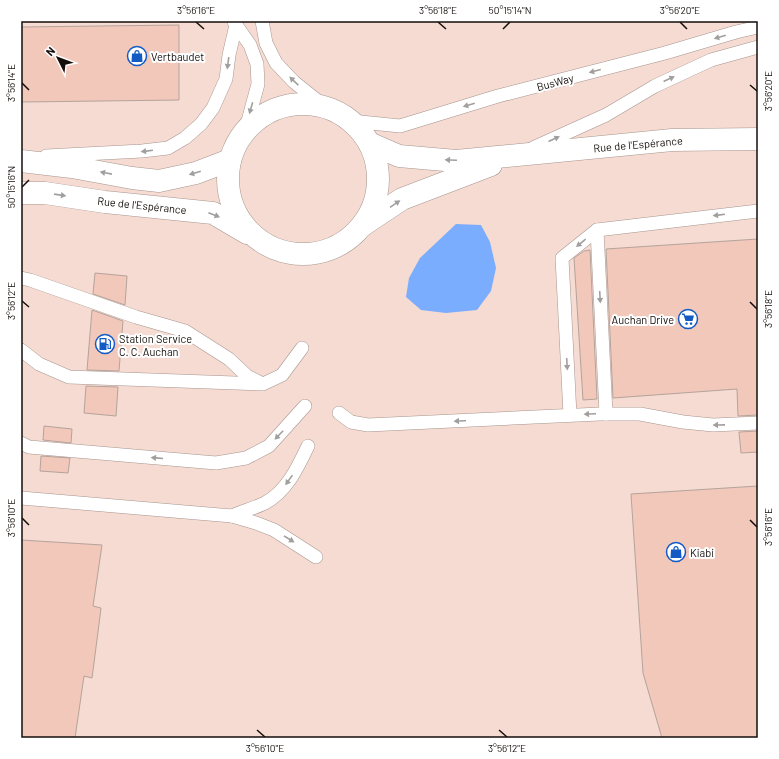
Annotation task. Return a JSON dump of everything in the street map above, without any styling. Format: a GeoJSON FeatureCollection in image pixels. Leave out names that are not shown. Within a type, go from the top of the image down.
{"type":"FeatureCollection","features":[{"type":"Feature","properties":{"kind":"street"},"geometry":{"type":"LineString","coordinates":[[256,238],[237,216],[228,188],[230,160],[244,132],[267,113],[295,104],[324,106],[351,120],[369,143],[378,170],[376,199],[362,225]]}},
{"type":"Feature","properties":{"kind":"street","name":"Rue de l'Espérance"},"geometry":{"type":"LineString","coordinates":[[369,143],[399,156],[456,161],[672,140],[758,139]]}},
{"type":"Feature","properties":{"kind":"street","name":"Rue de l'Espérance"},"geometry":{"type":"LineString","coordinates":[[21,193],[45,194],[104,202],[213,213],[256,238],[290,253],[316,254],[340,245],[362,225],[402,199],[518,155]]}},
{"type":"Feature","properties":{"kind":"street"},"geometry":{"type":"LineString","coordinates":[[21,161],[72,167],[132,178],[159,181],[196,173],[230,160]]}},
{"type":"Feature","properties":{"kind":"lane"},"geometry":{"type":"LineString","coordinates":[[262,21],[266,43],[276,63],[294,82],[324,106]]}},
{"type":"Feature","properties":{"kind":"lane"},"geometry":{"type":"LineString","coordinates":[[235,23],[250,45],[257,64],[258,84],[244,132]]}},
{"type":"Feature","properties":{"kind":"lane"},"geometry":{"type":"LineString","coordinates":[[21,157],[142,152],[168,148],[185,138],[201,124],[213,108],[223,86],[226,79],[235,23]]}},
{"type":"Feature","properties":{"kind":"lane","name":"BusWay"},"geometry":{"type":"LineString","coordinates":[[351,120],[400,126],[498,96],[665,53],[758,27]]}},
{"type":"Feature","properties":{"kind":"lane"},"geometry":{"type":"LineString","coordinates":[[518,155],[606,115],[655,86],[711,60],[758,47]]}},
{"type":"Feature","properties":{"kind":"lane"},"geometry":{"type":"LineString","coordinates":[[570,415],[562,258],[597,230],[758,211]]}},
{"type":"Feature","properties":{"kind":"lane"},"geometry":{"type":"LineString","coordinates":[[597,230],[606,414]]}},
{"type":"Feature","properties":{"kind":"lane"},"geometry":{"type":"LineString","coordinates":[[21,278],[136,317],[185,331],[229,360],[247,376],[263,384]]}},
{"type":"Feature","properties":{"kind":"lane"},"geometry":{"type":"LineString","coordinates":[[21,350],[39,364],[68,377],[263,384],[282,375],[302,348]]}},
{"type":"Feature","properties":{"kind":"lane"},"geometry":{"type":"LineString","coordinates":[[21,443],[29,447],[216,463],[246,458],[269,446],[305,406]]}},
{"type":"Feature","properties":{"kind":"lane"},"geometry":{"type":"LineString","coordinates":[[339,413],[352,422],[368,425],[606,414],[640,414],[683,422],[714,425],[758,423]]}},
{"type":"Feature","properties":{"kind":"lane"},"geometry":{"type":"LineString","coordinates":[[232,516],[265,502],[280,492],[299,465],[308,446]]}},
{"type":"Feature","properties":{"kind":"lane"},"geometry":{"type":"LineString","coordinates":[[21,498],[232,516],[274,530],[316,557]]}},
{"type":"Feature","properties":{"kind":"shaded area"},"geometry":{"type":"Polygon","coordinates":[[[21,21],[758,21],[758,738],[21,738],[21,21]]]}},
{"type":"Feature","properties":{"kind":"water"},"geometry":{"type":"Polygon","coordinates":[[[456,224],[481,225],[490,242],[496,268],[491,291],[477,310],[446,313],[421,310],[406,297],[409,278],[420,258],[456,224]]]}},
{"type":"Feature","properties":{"kind":"building"},"geometry":{"type":"Polygon","coordinates":[[[179,25],[179,100],[21,102],[21,27],[179,25]]]}},
{"type":"Feature","properties":{"kind":"building","name":"Auchan Drive"},"geometry":{"type":"Polygon","coordinates":[[[758,239],[758,415],[738,416],[737,389],[613,398],[606,249],[758,239]]]}},
{"type":"Feature","properties":{"kind":"building"},"geometry":{"type":"Polygon","coordinates":[[[590,250],[597,399],[583,400],[574,258],[584,251],[590,250]]]}},
{"type":"Feature","properties":{"kind":"building"},"geometry":{"type":"Polygon","coordinates":[[[95,273],[127,276],[125,305],[93,294],[95,273]]]}},
{"type":"Feature","properties":{"kind":"building"},"geometry":{"type":"Polygon","coordinates":[[[92,310],[123,321],[119,371],[87,370],[92,310]]]}},
{"type":"Feature","properties":{"kind":"building"},"geometry":{"type":"Polygon","coordinates":[[[86,386],[118,387],[116,416],[84,413],[86,386]]]}},
{"type":"Feature","properties":{"kind":"building"},"geometry":{"type":"Polygon","coordinates":[[[44,426],[72,429],[71,443],[43,440],[44,426]]]}},
{"type":"Feature","properties":{"kind":"building"},"geometry":{"type":"Polygon","coordinates":[[[758,431],[758,452],[741,453],[739,432],[758,431]]]}},
{"type":"Feature","properties":{"kind":"building"},"geometry":{"type":"Polygon","coordinates":[[[41,456],[70,458],[68,473],[40,471],[41,456]]]}},
{"type":"Feature","properties":{"kind":"building"},"geometry":{"type":"Polygon","coordinates":[[[758,486],[758,738],[662,738],[643,673],[631,494],[758,486]]]}},
{"type":"Feature","properties":{"kind":"building"},"geometry":{"type":"Polygon","coordinates":[[[21,540],[102,545],[93,606],[101,608],[92,678],[84,676],[75,738],[21,738],[21,540]]]}},
{"type":"Feature","properties":{"kind":"place","name":"Vertbaudet"},"geometry":{"type":"Point","coordinates":[137,56]}},
{"type":"Feature","properties":{"kind":"place","name":"Auchan Drive"},"geometry":{"type":"Point","coordinates":[688,319]}},
{"type":"Feature","properties":{"kind":"place","name":"Station Service C. C. Auchan"},"geometry":{"type":"Point","coordinates":[105,344]}},
{"type":"Feature","properties":{"kind":"place","name":"Kiabi"},"geometry":{"type":"Point","coordinates":[676,552]}}]}
